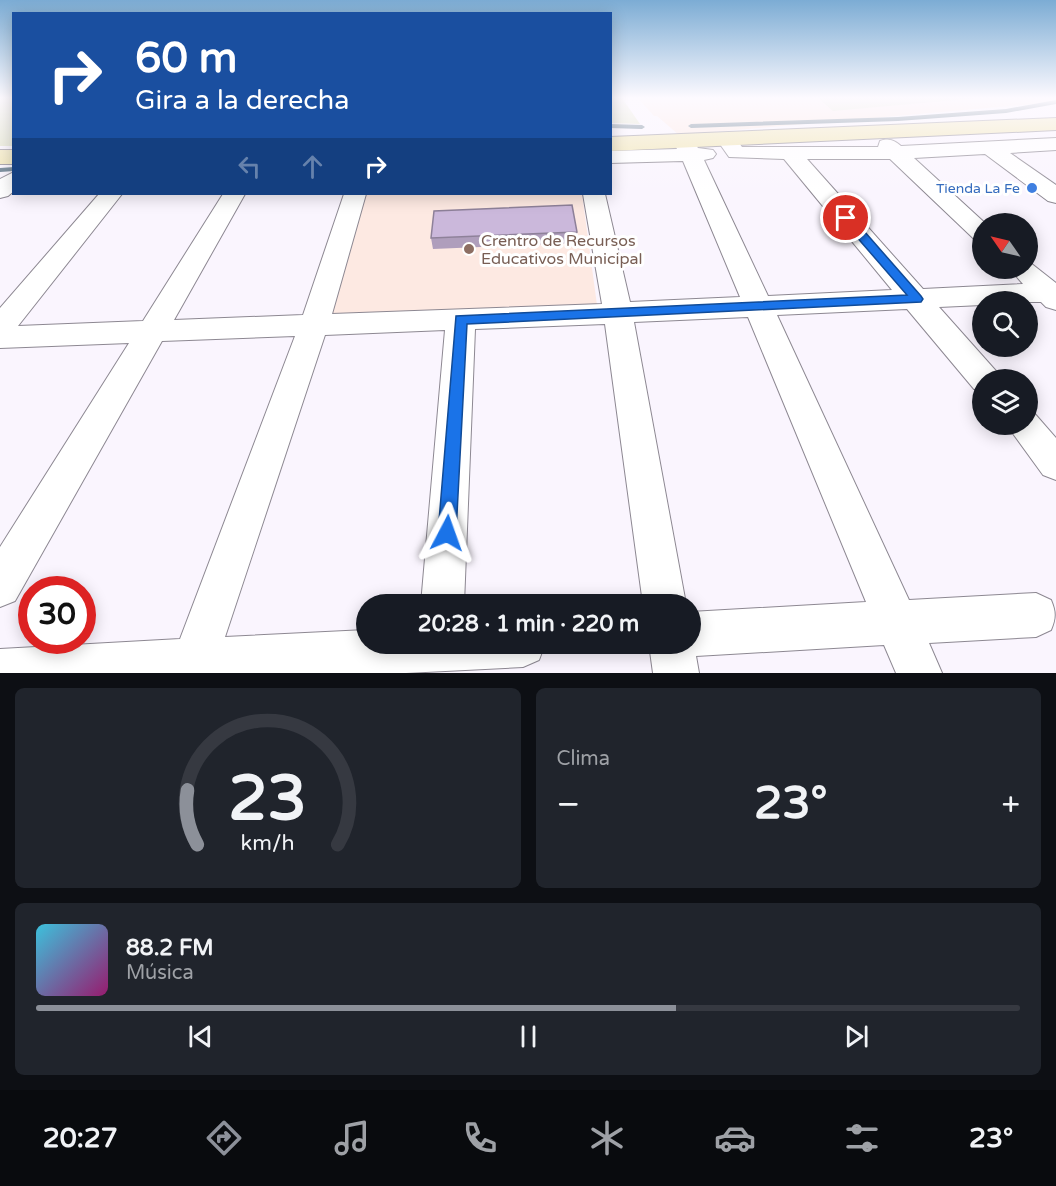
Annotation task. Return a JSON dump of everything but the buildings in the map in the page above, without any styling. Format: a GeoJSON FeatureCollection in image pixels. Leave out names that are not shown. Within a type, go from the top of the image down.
{"type":"FeatureCollection","features":[{"type":"Feature","properties":{"kind":"main road"},"geometry":{"type":"LineString","coordinates":[[612,144],[687,148],[958,129]]}},
{"type":"Feature","properties":{"kind":"main road"},"geometry":{"type":"LineString","coordinates":[[0,157],[10,177]]}},
{"type":"Feature","properties":{"kind":"street"},"geometry":{"type":"LineString","coordinates":[[874,134],[972,223]]}},
{"type":"Feature","properties":{"kind":"street"},"geometry":{"type":"LineString","coordinates":[[732,146],[790,153],[896,153],[1056,144]]}},
{"type":"Feature","properties":{"kind":"street"},"geometry":{"type":"LineString","coordinates":[[612,157],[687,148],[759,306],[919,673]]}},
{"type":"Feature","properties":{"kind":"street"},"geometry":{"type":"LineString","coordinates":[[991,149],[1056,196]]}},
{"type":"Feature","properties":{"kind":"street"},"geometry":{"type":"LineString","coordinates":[[790,153],[976,369]]}},
{"type":"Feature","properties":{"kind":"street"},"geometry":{"type":"LineString","coordinates":[[0,328],[110,195]]}},
{"type":"Feature","properties":{"kind":"street"},"geometry":{"type":"LineString","coordinates":[[0,586],[233,195]]}},
{"type":"Feature","properties":{"kind":"street"},"geometry":{"type":"LineString","coordinates":[[192,667],[314,325],[355,195]]}},
{"type":"Feature","properties":{"kind":"street"},"geometry":{"type":"LineString","coordinates":[[594,195],[618,313],[663,594]]}},
{"type":"Feature","properties":{"kind":"street"},"geometry":{"type":"LineString","coordinates":[[1035,279],[1053,295]]}},
{"type":"Feature","properties":{"kind":"street"},"geometry":{"type":"LineString","coordinates":[[0,337],[1053,295]]}},
{"type":"Feature","properties":{"kind":"street"},"geometry":{"type":"LineString","coordinates":[[443,594],[461,319]]}},
{"type":"Feature","properties":{"kind":"street"},"geometry":{"type":"LineString","coordinates":[[1032,435],[1056,464]]}},
{"type":"Feature","properties":{"kind":"street"},"geometry":{"type":"LineString","coordinates":[[701,633],[1036,615]]}},
{"type":"Feature","properties":{"kind":"street"},"geometry":{"type":"LineString","coordinates":[[673,654],[676,673]]}},
{"type":"Feature","properties":{"kind":"street"},"geometry":{"type":"LineString","coordinates":[[0,672],[192,667],[439,655]]}},
{"type":"Feature","properties":{"kind":"shaded area"},"geometry":{"type":"Polygon","coordinates":[[[673,129],[743,129],[679,135],[673,129]]]}},
{"type":"Feature","properties":{"kind":"shaded area","name":"Crentro de Recursos Educativos Municipal"},"geometry":{"type":"Polygon","coordinates":[[[365,195],[582,195],[597,305],[331,315],[365,195]]]}},
{"type":"Feature","properties":{"kind":"green space"},"geometry":{"type":"Polygon","coordinates":[[[0,129],[12,129],[12,146],[0,146],[0,129]]]}},
{"type":"Feature","properties":{"kind":"waterway"},"geometry":{"type":"LineString","coordinates":[[0,170],[12,169]]}},
{"type":"Feature","properties":{"kind":"place","name":"Tienda La Fe"},"geometry":{"type":"Point","coordinates":[1032,188]}},
{"type":"Feature","properties":{"kind":"place","name":"Crentro de Recursos Educativos Municipal"},"geometry":{"type":"Point","coordinates":[469,249]}},
{"type":"Feature","properties":{"kind":"route"},"geometry":{"type":"LineString","coordinates":[[447,533],[461,319],[917,299],[846,218]]}}]}
